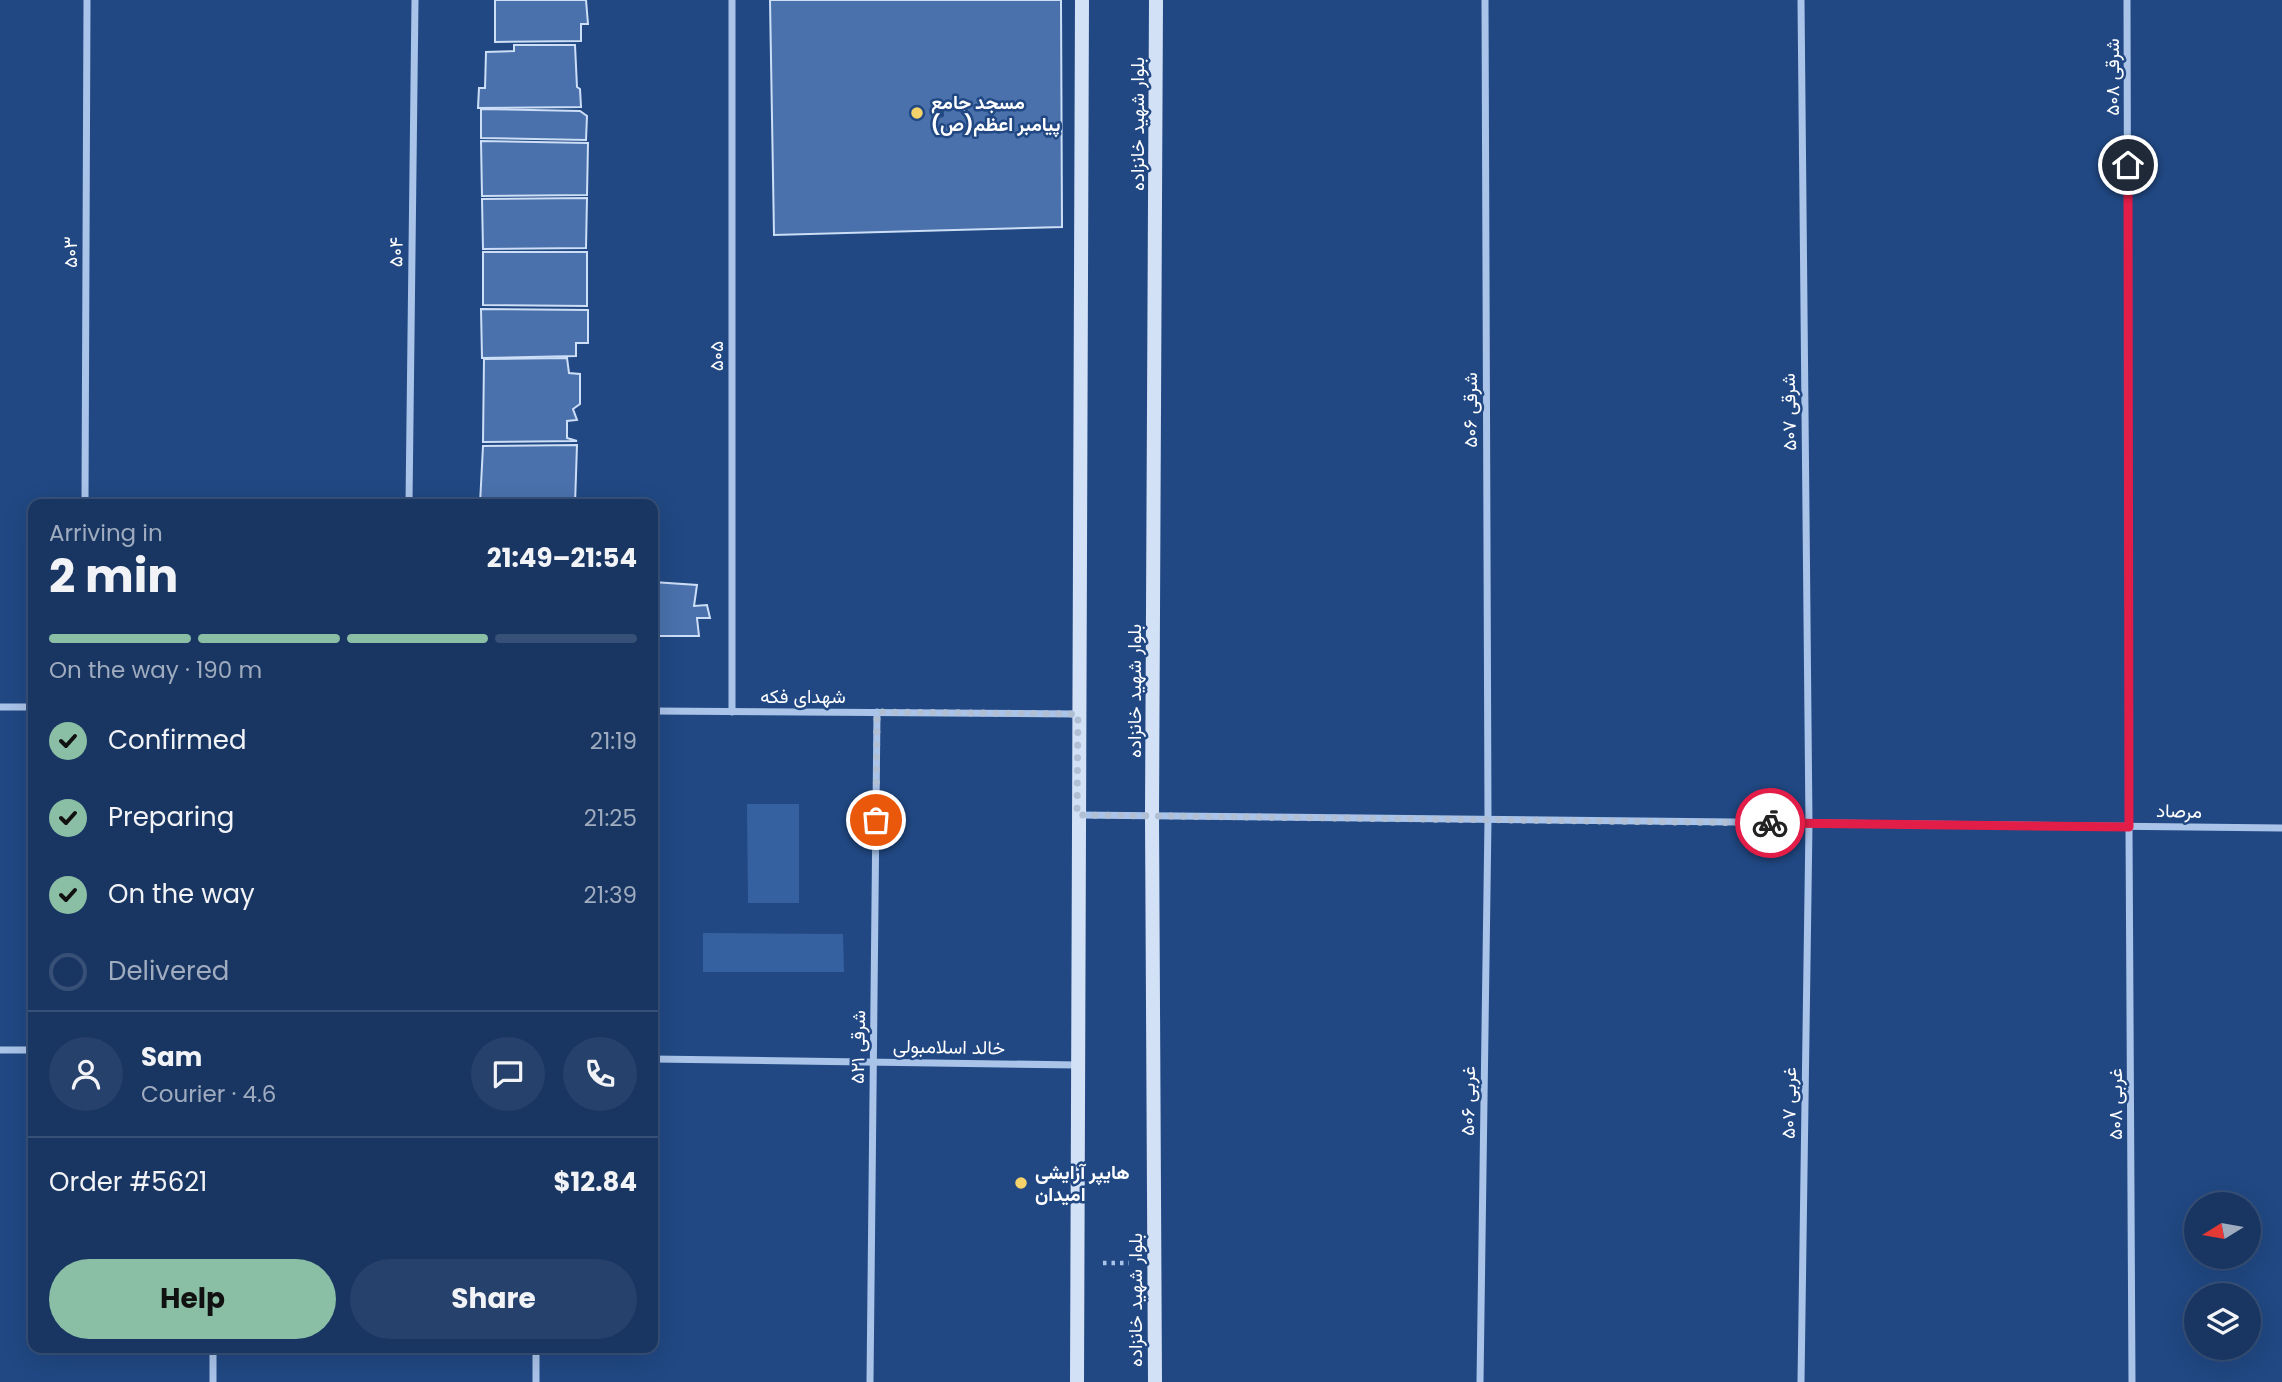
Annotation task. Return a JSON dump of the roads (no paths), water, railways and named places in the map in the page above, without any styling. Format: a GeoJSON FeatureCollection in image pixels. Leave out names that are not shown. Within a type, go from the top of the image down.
{"type":"FeatureCollection","features":[{"type":"Feature","properties":{"kind":"main road"},"geometry":{"type":"LineString","coordinates":[[1077,1382],[1082,0]]}},
{"type":"Feature","properties":{"kind":"main road","name":"بلوار شهید خانزاده"},"geometry":{"type":"LineString","coordinates":[[1155,1382],[1152,816],[1156,0]]}},
{"type":"Feature","properties":{"kind":"street","name":"۵۰۳"},"geometry":{"type":"LineString","coordinates":[[85,499],[87,0]]}},
{"type":"Feature","properties":{"kind":"street","name":"۵۰۴"},"geometry":{"type":"LineString","coordinates":[[409,499],[415,0]]}},
{"type":"Feature","properties":{"kind":"street","name":"۵۰۵"},"geometry":{"type":"LineString","coordinates":[[732,0],[732,712]]}},
{"type":"Feature","properties":{"kind":"street","name":"۵۰۶ شرقی"},"geometry":{"type":"LineString","coordinates":[[1485,0],[1488,820]]}},
{"type":"Feature","properties":{"kind":"street","name":"۵۰۷ شرقی"},"geometry":{"type":"LineString","coordinates":[[1801,0],[1808,824]]}},
{"type":"Feature","properties":{"kind":"street","name":"۵۰۸ شرقی"},"geometry":{"type":"LineString","coordinates":[[2127,0],[2129,827]]}},
{"type":"Feature","properties":{"kind":"street"},"geometry":{"type":"LineString","coordinates":[[0,707],[28,707]]}},
{"type":"Feature","properties":{"kind":"street","name":"شهدای فکه"},"geometry":{"type":"LineString","coordinates":[[658,711],[1078,714]]}},
{"type":"Feature","properties":{"kind":"street","name":"۵۲۱ شرقی"},"geometry":{"type":"LineString","coordinates":[[870,1382],[877,712]]}},
{"type":"Feature","properties":{"kind":"street","name":"مرصاد"},"geometry":{"type":"LineString","coordinates":[[1077,815],[2282,828]]}},
{"type":"Feature","properties":{"kind":"street","name":"۵۰۶ غربی"},"geometry":{"type":"LineString","coordinates":[[1480,1382],[1488,820]]}},
{"type":"Feature","properties":{"kind":"street","name":"۵۰۷ غربی"},"geometry":{"type":"LineString","coordinates":[[1801,1382],[1808,824]]}},
{"type":"Feature","properties":{"kind":"street","name":"۵۰۸ غربی"},"geometry":{"type":"LineString","coordinates":[[2129,827],[2132,1382]]}},
{"type":"Feature","properties":{"kind":"street"},"geometry":{"type":"LineString","coordinates":[[0,1050],[28,1050]]}},
{"type":"Feature","properties":{"kind":"street","name":"خالد اسلامبولی"},"geometry":{"type":"LineString","coordinates":[[658,1059],[1077,1065]]}},
{"type":"Feature","properties":{"kind":"street"},"geometry":{"type":"LineString","coordinates":[[213,1353],[213,1382]]}},
{"type":"Feature","properties":{"kind":"street"},"geometry":{"type":"LineString","coordinates":[[536,1353],[536,1382]]}},
{"type":"Feature","properties":{"kind":"place","name":"مسجد جامع پیامبر اعظم(ص)"},"geometry":{"type":"Point","coordinates":[917,113]}},
{"type":"Feature","properties":{"kind":"place","name":"هایپر آرایشی امیدان"},"geometry":{"type":"Point","coordinates":[1021,1183]}}]}
